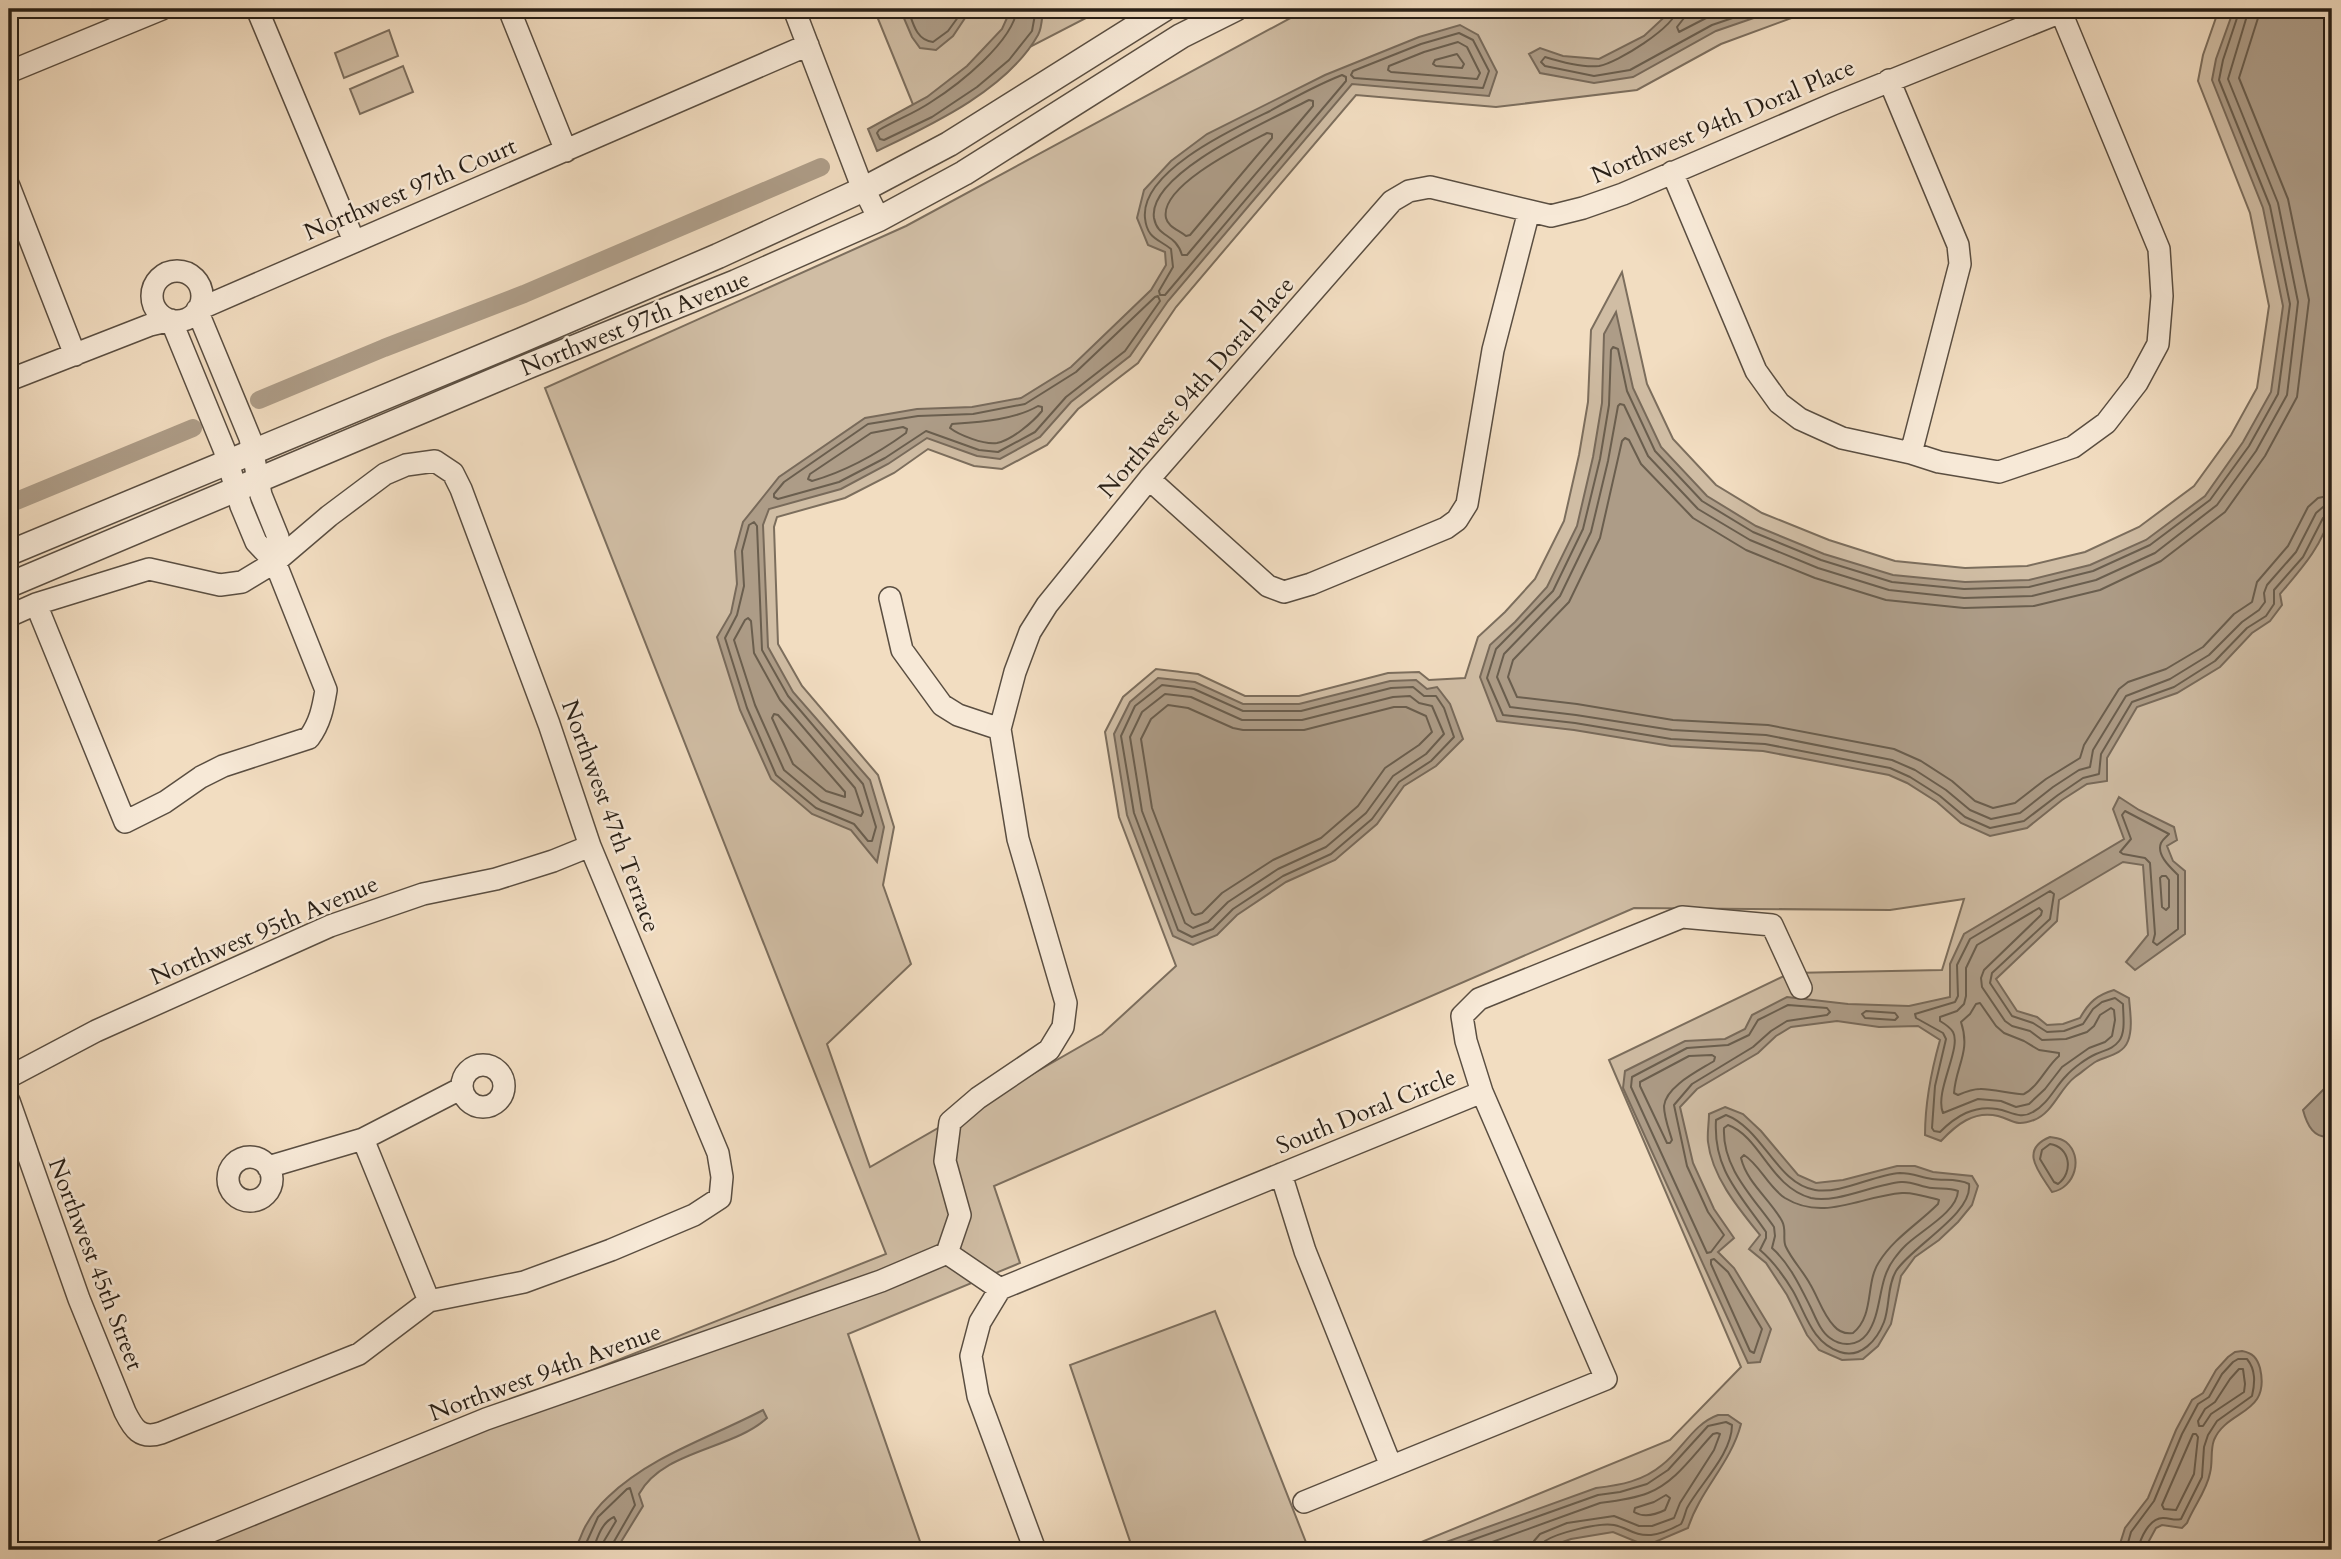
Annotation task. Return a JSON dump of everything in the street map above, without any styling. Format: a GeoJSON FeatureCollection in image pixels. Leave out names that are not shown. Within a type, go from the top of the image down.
{"type":"FeatureCollection","features":[{"type":"Feature","properties":{"kind":"street"},"geometry":{"type":"LineString","coordinates":[[9,72],[162,9]]}},
{"type":"Feature","properties":{"kind":"street"},"geometry":{"type":"LineString","coordinates":[[257,9],[354,241]]}},
{"type":"Feature","properties":{"kind":"street"},"geometry":{"type":"LineString","coordinates":[[509,9],[566,151]]}},
{"type":"Feature","properties":{"kind":"street"},"geometry":{"type":"LineString","coordinates":[[794,9],[864,190],[879,219]]}},
{"type":"Feature","properties":{"kind":"street","name":"Northwest 97th Avenue"},"geometry":{"type":"LineString","coordinates":[[9,553],[559,325],[864,190],[948,144],[1164,9]]}},
{"type":"Feature","properties":{"kind":"street","name":"Northwest 97th Avenue"},"geometry":{"type":"LineString","coordinates":[[9,585],[531,365],[736,282],[879,219],[964,173],[1181,36],[1235,9]]}},
{"type":"Feature","properties":{"kind":"street"},"geometry":{"type":"LineString","coordinates":[[1672,172],[1756,371],[1779,403],[1800,419],[1842,438],[1939,462],[1999,472],[2073,447],[2105,423],[2137,383],[2158,344],[2162,296],[2159,249],[2062,10]]}},
{"type":"Feature","properties":{"kind":"street","name":"Northwest 94th Doral Place"},"geometry":{"type":"LineString","coordinates":[[947,1253],[960,1215],[946,1161],[950,1122],[978,1098],[1049,1050],[1063,1027],[1066,1003],[1018,839],[1000,729],[1015,673],[1030,632],[1047,605],[1149,479],[1392,201],[1409,191],[1430,187],[1551,216],[1583,208],[1623,194],[1889,80],[2062,10]]}},
{"type":"Feature","properties":{"kind":"street","name":"Northwest 97th Court"},"geometry":{"type":"LineString","coordinates":[[9,380],[150,325],[186,320],[197,310],[807,45]]}},
{"type":"Feature","properties":{"kind":"street"},"geometry":{"type":"LineString","coordinates":[[1889,80],[1958,245],[1961,264],[1911,453]]}},
{"type":"Feature","properties":{"kind":"street"},"geometry":{"type":"LineString","coordinates":[[9,186],[75,355]]}},
{"type":"Feature","properties":{"kind":"street"},"geometry":{"type":"LineString","coordinates":[[1149,479],[1268,586],[1284,592],[1311,584],[1446,528],[1457,520],[1467,504],[1493,350],[1528,211]]}},
{"type":"Feature","properties":{"kind":"street"},"geometry":{"type":"LineString","coordinates":[[36,604],[125,822],[165,802],[201,777],[223,766],[309,738],[316,729],[323,710],[326,690],[275,562],[256,542],[247,485],[252,451],[250,438],[197,310],[202,294],[196,279],[181,271],[165,274],[154,286],[152,295],[157,311],[171,320],[229,461],[247,485]]}},
{"type":"Feature","properties":{"kind":"street","name":"Northwest 47th Terrace"},"geometry":{"type":"LineString","coordinates":[[275,562],[329,516],[385,474],[406,465],[435,461],[453,473],[549,724],[590,846],[718,1153],[722,1177],[720,1198],[694,1215],[611,1250],[524,1282],[429,1301]]}},
{"type":"Feature","properties":{"kind":"street"},"geometry":{"type":"LineString","coordinates":[[9,617],[36,604],[149,569],[220,585],[242,582],[275,562]]}},
{"type":"Feature","properties":{"kind":"street"},"geometry":{"type":"LineString","coordinates":[[890,598],[902,650],[942,705],[958,715],[1000,729]]}},
{"type":"Feature","properties":{"kind":"street","name":"Northwest 95th Avenue"},"geometry":{"type":"LineString","coordinates":[[9,1077],[96,1031],[330,926],[423,894],[496,879],[590,846]]}},
{"type":"Feature","properties":{"kind":"street","name":"South Doral Circle"},"geometry":{"type":"LineString","coordinates":[[1000,1289],[1482,1092],[1466,1041],[1462,1016],[1479,999],[1682,917],[1772,925],[1801,988]]}},
{"type":"Feature","properties":{"kind":"street"},"geometry":{"type":"LineString","coordinates":[[268,1167],[363,1139],[462,1088]]}},
{"type":"Feature","properties":{"kind":"street"},"geometry":{"type":"LineString","coordinates":[[1304,1502],[1606,1379],[1482,1092]]}},
{"type":"Feature","properties":{"kind":"street","name":"Northwest 45th Street"},"geometry":{"type":"LineString","coordinates":[[9,1101],[79,1298],[134,1430],[147,1435],[161,1433],[359,1354],[429,1301]]}},
{"type":"Feature","properties":{"kind":"street"},"geometry":{"type":"LineString","coordinates":[[363,1139],[429,1301]]}},
{"type":"Feature","properties":{"kind":"street"},"geometry":{"type":"LineString","coordinates":[[1281,1174],[1305,1251],[1391,1466]]}},
{"type":"Feature","properties":{"kind":"street"},"geometry":{"type":"LineString","coordinates":[[947,1253],[1000,1289],[980,1322],[971,1356],[978,1396],[1035,1550]]}},
{"type":"Feature","properties":{"kind":"street","name":"Northwest 94th Avenue"},"geometry":{"type":"LineString","coordinates":[[165,1550],[486,1419],[881,1281],[947,1253]]}},
{"type":"Feature","properties":{"kind":"shaded area"},"geometry":{"type":"Polygon","coordinates":[[[874,9],[1083,9],[1086,18],[914,107],[874,9]]]}},
{"type":"Feature","properties":{"kind":"shaded area"},"geometry":{"type":"Polygon","coordinates":[[[1307,9],[1816,9],[1721,44],[1637,90],[1496,107],[1356,95],[1176,307],[1138,363],[1078,409],[1047,445],[1002,469],[974,466],[928,449],[894,473],[845,498],[777,517],[774,527],[778,644],[802,686],[878,775],[894,827],[883,885],[911,964],[827,1044],[870,1167],[1102,1034],[1176,966],[1119,817],[1105,732],[1123,697],[1156,669],[1198,674],[1245,696],[1299,696],[1388,673],[1419,672],[1429,680],[1465,678],[1478,637],[1535,579],[1564,521],[1588,402],[1591,330],[1622,272],[1647,384],[1673,439],[1716,485],[1762,513],[1829,540],[1895,561],[1965,568],[2027,566],[2085,552],[2139,527],[2194,486],[2231,435],[2257,388],[2269,306],[2250,213],[2198,81],[2203,55],[2219,9],[2332,9],[2332,1550],[1402,1550],[1670,1440],[1741,1367],[1609,1060],[1790,973],[1942,970],[1964,899],[1890,910],[1634,908],[994,1186],[1020,1263],[848,1334],[923,1550],[137,1550],[886,1254],[545,388],[906,226],[1307,9]]]}},
{"type":"Feature","properties":{"kind":"shaded area"},"geometry":{"type":"Polygon","coordinates":[[[389,30],[398,56],[344,78],[335,53],[389,30]]]}},
{"type":"Feature","properties":{"kind":"shaded area"},"geometry":{"type":"Polygon","coordinates":[[[403,66],[413,92],[360,114],[350,89],[403,66]]]}},
{"type":"Feature","properties":{"kind":"shaded area"},"geometry":{"type":"Polygon","coordinates":[[[1215,1311],[1309,1550],[1133,1550],[1070,1365],[1215,1311]]]}},
{"type":"Feature","properties":{"kind":"water"},"geometry":{"type":"Polygon","coordinates":[[[900,9],[971,9],[953,36],[936,50],[920,48],[900,9]]]}},
{"type":"Feature","properties":{"kind":"water"},"geometry":{"type":"Polygon","coordinates":[[[1011,9],[1043,9],[1039,32],[1024,55],[1007,73],[966,104],[877,151],[868,129],[927,97],[967,66],[1002,29],[1011,9]]]}},
{"type":"Feature","properties":{"kind":"water"},"geometry":{"type":"Polygon","coordinates":[[[1673,9],[1780,9],[1716,31],[1633,77],[1594,83],[1540,73],[1529,54],[1540,48],[1563,56],[1599,59],[1644,36],[1673,9]]]}},
{"type":"Feature","properties":{"kind":"water"},"geometry":{"type":"Polygon","coordinates":[[[2234,9],[2332,9],[2332,511],[2317,546],[2280,594],[2282,605],[2270,621],[2252,633],[2220,667],[2177,693],[2137,707],[2107,758],[2107,781],[2087,784],[2027,828],[1990,836],[1961,823],[1937,802],[1889,775],[1763,751],[1671,746],[1497,721],[1480,677],[1490,645],[1547,587],[1577,526],[1602,403],[1604,334],[1616,312],[1633,388],[1661,447],[1707,496],[1756,526],[1824,554],[1893,575],[1965,582],[2029,580],[2090,565],[2146,540],[2205,496],[2243,442],[2271,392],[2283,306],[2263,208],[2212,80],[2216,59],[2234,9]]]}},
{"type":"Feature","properties":{"kind":"water"},"geometry":{"type":"Polygon","coordinates":[[[1460,25],[1478,35],[1497,72],[1489,96],[1352,84],[1168,301],[1130,356],[1071,402],[1040,437],[1000,459],[977,456],[927,438],[888,464],[841,489],[769,509],[763,525],[768,647],[793,692],[870,780],[884,827],[877,862],[851,830],[812,814],[771,779],[740,710],[717,637],[731,613],[737,584],[735,551],[743,522],[779,477],[865,418],[917,409],[972,407],[1021,398],[1071,367],[1151,290],[1166,265],[1165,252],[1148,245],[1137,218],[1144,190],[1171,161],[1207,134],[1325,75],[1419,37],[1460,25]]]}},
{"type":"Feature","properties":{"kind":"water"},"geometry":{"type":"Polygon","coordinates":[[[1158,678],[1195,682],[1243,704],[1299,704],[1390,681],[1416,680],[1427,689],[1437,687],[1450,704],[1463,739],[1436,766],[1404,786],[1377,824],[1335,860],[1286,882],[1237,915],[1217,935],[1193,945],[1173,936],[1127,815],[1114,734],[1130,702],[1158,678]]]}},
{"type":"Feature","properties":{"kind":"water"},"geometry":{"type":"Polygon","coordinates":[[[2119,797],[2174,827],[2177,840],[2167,846],[2173,861],[2185,871],[2185,934],[2135,970],[2126,962],[2148,935],[2143,865],[2123,862],[2059,900],[2057,921],[1996,979],[2017,1011],[2037,1017],[2047,1025],[2063,1024],[2080,1018],[2094,1000],[2114,990],[2129,998],[2131,1020],[2126,1045],[2119,1052],[2094,1063],[2075,1077],[2041,1117],[2018,1123],[1998,1116],[1981,1115],[1959,1124],[1941,1141],[1925,1135],[1929,1087],[1940,1040],[1918,1026],[1879,1027],[1837,1021],[1791,1027],[1776,1036],[1758,1053],[1697,1089],[1680,1107],[1693,1163],[1714,1209],[1734,1238],[1718,1252],[1734,1268],[1771,1329],[1760,1362],[1748,1363],[1623,1088],[1625,1071],[1685,1041],[1725,1039],[1745,1029],[1752,1015],[1787,997],[1848,1004],[1909,1006],[1950,997],[1950,964],[1964,934],[2124,839],[2113,809],[2119,797]]]}},
{"type":"Feature","properties":{"kind":"water"},"geometry":{"type":"Polygon","coordinates":[[[2332,1074],[2332,1136],[2326,1137],[2312,1130],[2303,1110],[2327,1086],[2332,1074]]]}},
{"type":"Feature","properties":{"kind":"water"},"geometry":{"type":"Polygon","coordinates":[[[1725,1107],[1743,1114],[1798,1175],[1816,1183],[1843,1180],[1897,1166],[1915,1166],[1933,1172],[1972,1176],[1978,1186],[1972,1205],[1958,1222],[1915,1257],[1901,1276],[1891,1324],[1878,1346],[1863,1359],[1842,1360],[1819,1350],[1807,1335],[1787,1295],[1766,1263],[1749,1249],[1760,1235],[1721,1180],[1708,1142],[1709,1114],[1725,1107]]]}},
{"type":"Feature","properties":{"kind":"water"},"geometry":{"type":"Polygon","coordinates":[[[2050,1137],[2066,1142],[2072,1148],[2076,1163],[2066,1185],[2052,1192],[2038,1170],[2033,1155],[2040,1142],[2050,1137]]]}},
{"type":"Feature","properties":{"kind":"water"},"geometry":{"type":"Polygon","coordinates":[[[2242,1351],[2252,1355],[2259,1364],[2262,1383],[2259,1395],[2254,1403],[2220,1430],[2214,1440],[2208,1479],[2187,1523],[2182,1528],[2162,1525],[2156,1528],[2144,1550],[2118,1550],[2125,1528],[2148,1498],[2176,1430],[2192,1400],[2203,1393],[2216,1370],[2228,1357],[2242,1351]]]}},
{"type":"Feature","properties":{"kind":"water"},"geometry":{"type":"Polygon","coordinates":[[[763,1410],[767,1418],[752,1429],[681,1459],[650,1479],[639,1494],[643,1506],[616,1550],[572,1550],[595,1511],[625,1482],[662,1458],[763,1410]]]}},
{"type":"Feature","properties":{"kind":"water"},"geometry":{"type":"Polygon","coordinates":[[[1718,1415],[1728,1415],[1741,1424],[1730,1451],[1700,1501],[1688,1528],[1655,1542],[1637,1542],[1613,1532],[1571,1539],[1540,1550],[1424,1550],[1596,1488],[1639,1479],[1662,1465],[1702,1424],[1718,1415]]]}},
{"type":"Feature","properties":{"kind":"waterway"},"geometry":{"type":"LineString","coordinates":[[259,400],[524,294],[821,167]]}},
{"type":"Feature","properties":{"kind":"waterway"},"geometry":{"type":"LineString","coordinates":[[9,504],[193,428]]}}]}
